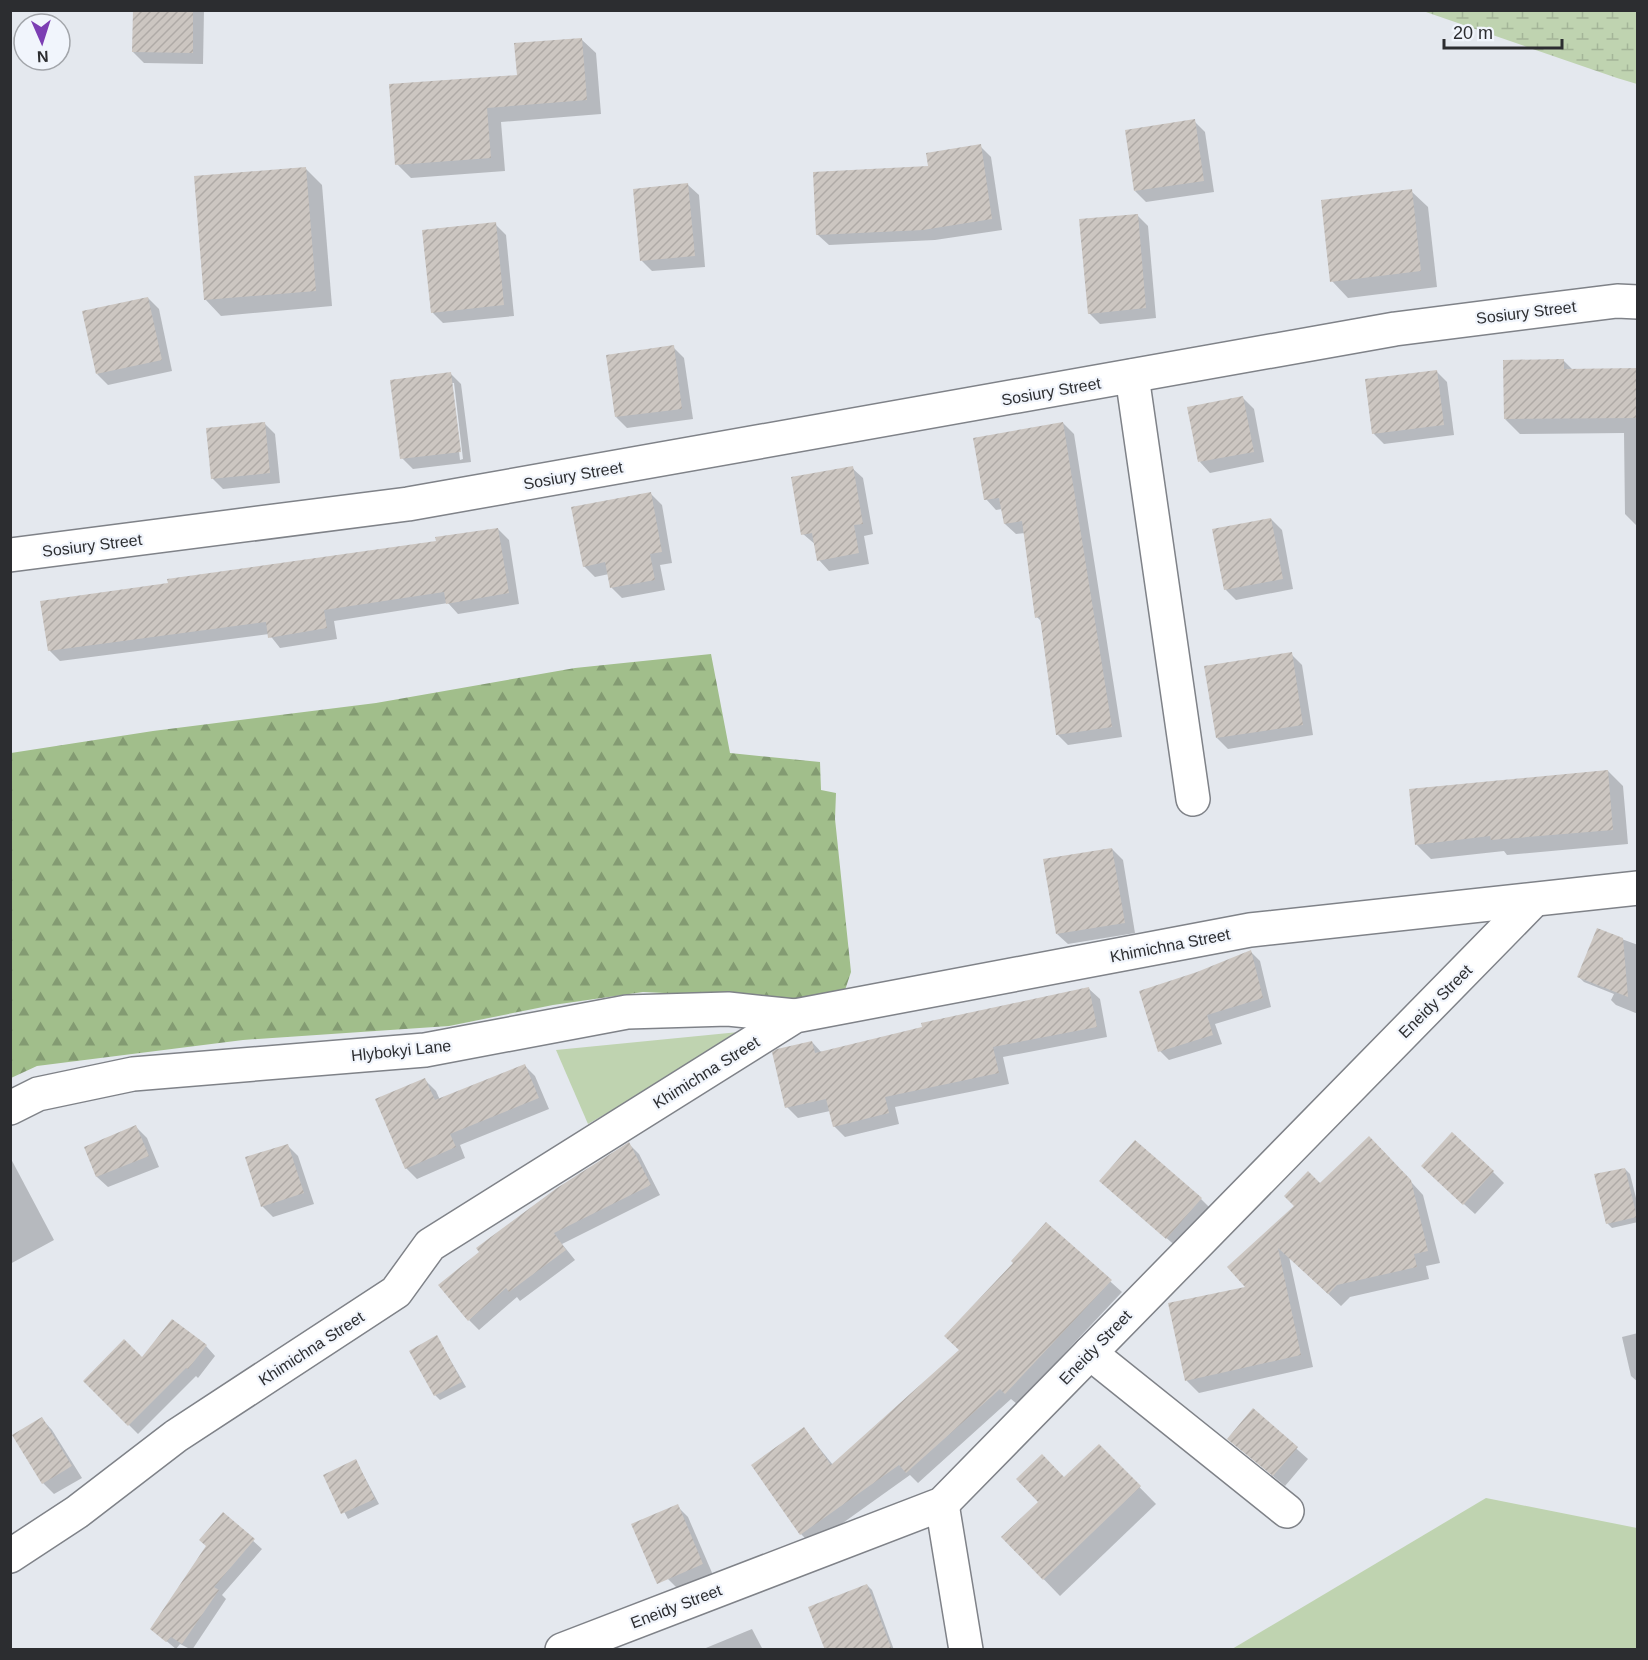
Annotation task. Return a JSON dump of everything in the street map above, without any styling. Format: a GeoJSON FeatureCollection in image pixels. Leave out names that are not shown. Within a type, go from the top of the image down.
{"type":"FeatureCollection","features":[{"type":"Feature","properties":{"kind":"street","name":"Sosiury Street"},"geometry":{"type":"LineString","coordinates":[[10,555],[408,504],[1395,329],[1617,301],[1638,302]]}},
{"type":"Feature","properties":{"kind":"street"},"geometry":{"type":"LineString","coordinates":[[1132,376],[1192,799]]}},
{"type":"Feature","properties":{"kind":"street"},"geometry":{"type":"LineString","coordinates":[[1533,901],[1638,888]]}},
{"type":"Feature","properties":{"kind":"street","name":"Khimichna Street"},"geometry":{"type":"LineString","coordinates":[[10,1556],[76,1512],[176,1436],[396,1292],[430,1245],[795,1016],[1250,930],[1533,901]]}},
{"type":"Feature","properties":{"kind":"street","name":"Eneidy Street"},"geometry":{"type":"LineString","coordinates":[[562,1650],[942,1504],[1533,901]]}},
{"type":"Feature","properties":{"kind":"street","name":"Hlybokyi Lane"},"geometry":{"type":"LineString","coordinates":[[10,1108],[38,1094],[133,1074],[425,1050],[627,1012],[728,1009],[795,1016]]}},
{"type":"Feature","properties":{"kind":"street"},"geometry":{"type":"LineString","coordinates":[[1090,1353],[1287,1511]]}},
{"type":"Feature","properties":{"kind":"street"},"geometry":{"type":"LineString","coordinates":[[942,1504],[966,1650]]}},
{"type":"Feature","properties":{"kind":"green space"},"geometry":{"type":"Polygon","coordinates":[[[1423,11],[1637,11],[1637,84],[1617,78],[1423,11]]]}},
{"type":"Feature","properties":{"kind":"green space"},"geometry":{"type":"Polygon","coordinates":[[[711,654],[730,753],[820,762],[821,790],[836,793],[835,819],[851,972],[845,990],[780,1003],[730,996],[643,992],[553,1005],[449,1026],[243,1040],[37,1066],[11,1078],[11,753],[153,731],[376,703],[575,668],[711,654]]]}},
{"type":"Feature","properties":{"kind":"green space"},"geometry":{"type":"Polygon","coordinates":[[[749,1031],[588,1124],[556,1050],[749,1031]]]}},
{"type":"Feature","properties":{"kind":"green space"},"geometry":{"type":"Polygon","coordinates":[[[1486,1498],[1637,1528],[1637,1649],[1232,1649],[1486,1498]]]}},
{"type":"Feature","properties":{"kind":"building"},"geometry":{"type":"Polygon","coordinates":[[[133,10],[193,10],[193,53],[132,52],[133,10]]]}},
{"type":"Feature","properties":{"kind":"building"},"geometry":{"type":"Polygon","coordinates":[[[582,38],[587,100],[487,108],[491,158],[395,165],[389,84],[517,75],[514,43],[582,38]]]}},
{"type":"Feature","properties":{"kind":"building"},"geometry":{"type":"Polygon","coordinates":[[[1195,119],[1204,181],[1134,191],[1125,130],[1195,119]]]}},
{"type":"Feature","properties":{"kind":"building"},"geometry":{"type":"Polygon","coordinates":[[[981,144],[992,219],[923,230],[816,235],[813,172],[928,166],[926,153],[981,144]]]}},
{"type":"Feature","properties":{"kind":"building"},"geometry":{"type":"Polygon","coordinates":[[[306,167],[316,291],[204,300],[194,176],[306,167]]]}},
{"type":"Feature","properties":{"kind":"building"},"geometry":{"type":"Polygon","coordinates":[[[688,183],[695,256],[640,261],[633,189],[688,183]]]}},
{"type":"Feature","properties":{"kind":"building"},"geometry":{"type":"Polygon","coordinates":[[[1412,189],[1421,271],[1330,282],[1321,200],[1412,189]]]}},
{"type":"Feature","properties":{"kind":"building"},"geometry":{"type":"Polygon","coordinates":[[[1138,214],[1146,308],[1088,314],[1079,219],[1138,214]]]}},
{"type":"Feature","properties":{"kind":"building"},"geometry":{"type":"Polygon","coordinates":[[[496,222],[504,305],[431,313],[422,230],[496,222]]]}},
{"type":"Feature","properties":{"kind":"building"},"geometry":{"type":"Polygon","coordinates":[[[148,297],[162,360],[96,374],[82,311],[148,297]]]}},
{"type":"Feature","properties":{"kind":"building"},"geometry":{"type":"Polygon","coordinates":[[[674,345],[682,409],[615,417],[606,355],[674,345]]]}},
{"type":"Feature","properties":{"kind":"building"},"geometry":{"type":"Polygon","coordinates":[[[1564,359],[1564,369],[1638,368],[1638,418],[1504,419],[1503,360],[1564,359]]]}},
{"type":"Feature","properties":{"kind":"building"},"geometry":{"type":"Polygon","coordinates":[[[1437,370],[1444,425],[1372,434],[1365,379],[1437,370]]]}},
{"type":"Feature","properties":{"kind":"building"},"geometry":{"type":"Polygon","coordinates":[[[451,372],[461,452],[400,459],[390,380],[451,372]]]}},
{"type":"Feature","properties":{"kind":"building"},"geometry":{"type":"Polygon","coordinates":[[[1243,396],[1254,452],[1198,462],[1187,407],[1243,396]]]}},
{"type":"Feature","properties":{"kind":"building"},"geometry":{"type":"Polygon","coordinates":[[[265,422],[270,473],[211,479],[206,428],[265,422]]]}},
{"type":"Feature","properties":{"kind":"building"},"geometry":{"type":"Polygon","coordinates":[[[1063,422],[1112,727],[1056,735],[1040,617],[1035,618],[1022,521],[1004,524],[999,498],[984,500],[973,438],[1063,422]]]}},
{"type":"Feature","properties":{"kind":"building"},"geometry":{"type":"Polygon","coordinates":[[[853,466],[863,524],[854,525],[859,553],[817,561],[812,533],[801,535],[791,477],[853,466]]]}},
{"type":"Feature","properties":{"kind":"building"},"geometry":{"type":"Polygon","coordinates":[[[651,492],[662,552],[650,554],[655,580],[610,588],[605,562],[583,567],[571,507],[651,492]]]}},
{"type":"Feature","properties":{"kind":"building"},"geometry":{"type":"Polygon","coordinates":[[[1271,518],[1283,579],[1224,590],[1212,529],[1271,518]]]}},
{"type":"Feature","properties":{"kind":"building"},"geometry":{"type":"Polygon","coordinates":[[[498,528],[509,593],[446,604],[444,592],[324,610],[327,628],[268,638],[266,622],[48,651],[40,601],[168,583],[167,579],[436,541],[435,537],[498,528]]]}},
{"type":"Feature","properties":{"kind":"building"},"geometry":{"type":"Polygon","coordinates":[[[1292,652],[1303,725],[1216,738],[1204,666],[1292,652]]]}},
{"type":"Feature","properties":{"kind":"building"},"geometry":{"type":"Polygon","coordinates":[[[1608,770],[1613,830],[1491,840],[1490,836],[1415,845],[1409,789],[1608,770]]]}},
{"type":"Feature","properties":{"kind":"building"},"geometry":{"type":"Polygon","coordinates":[[[1112,848],[1125,923],[1056,934],[1043,859],[1112,848]]]}},
{"type":"Feature","properties":{"kind":"building"},"geometry":{"type":"Polygon","coordinates":[[[1597,928],[1623,938],[1628,997],[1577,977],[1597,928]]]}},
{"type":"Feature","properties":{"kind":"building"},"geometry":{"type":"Polygon","coordinates":[[[1251,950],[1263,998],[1207,1015],[1213,1035],[1158,1052],[1139,991],[1197,972],[1251,950]]]}},
{"type":"Feature","properties":{"kind":"building"},"geometry":{"type":"Polygon","coordinates":[[[1089,987],[1097,1027],[993,1047],[999,1073],[885,1097],[889,1113],[833,1127],[826,1099],[785,1108],[772,1052],[777,1049],[812,1041],[815,1053],[922,1027],[921,1023],[1089,987]]]}},
{"type":"Feature","properties":{"kind":"building"},"geometry":{"type":"Polygon","coordinates":[[[525,1064],[539,1098],[450,1134],[456,1147],[405,1169],[375,1099],[425,1078],[435,1100],[525,1064]]]}},
{"type":"Feature","properties":{"kind":"building"},"geometry":{"type":"Polygon","coordinates":[[[136,1125],[149,1156],[96,1177],[84,1147],[136,1125]]]}},
{"type":"Feature","properties":{"kind":"building"},"geometry":{"type":"Polygon","coordinates":[[[1452,1132],[1494,1171],[1463,1205],[1421,1166],[1452,1132]]]}},
{"type":"Feature","properties":{"kind":"building"},"geometry":{"type":"Polygon","coordinates":[[[1369,1136],[1411,1180],[1428,1251],[1414,1254],[1417,1267],[1337,1285],[1328,1294],[1278,1248],[1301,1355],[1185,1381],[1168,1303],[1245,1287],[1227,1267],[1294,1206],[1284,1196],[1308,1171],[1320,1183],[1369,1136]]]}},
{"type":"Feature","properties":{"kind":"building"},"geometry":{"type":"Polygon","coordinates":[[[1135,1140],[1202,1198],[1166,1239],[1099,1181],[1135,1140]]]}},
{"type":"Feature","properties":{"kind":"building"},"geometry":{"type":"Polygon","coordinates":[[[629,1142],[651,1185],[554,1233],[566,1250],[509,1292],[506,1288],[468,1321],[438,1285],[479,1252],[476,1248],[557,1188],[629,1142]]]}},
{"type":"Feature","properties":{"kind":"building"},"geometry":{"type":"Polygon","coordinates":[[[288,1144],[304,1193],[261,1207],[245,1157],[288,1144]]]}},
{"type":"Feature","properties":{"kind":"building"},"geometry":{"type":"Polygon","coordinates":[[[1625,1168],[1637,1217],[1606,1224],[1594,1174],[1625,1168]]]}},
{"type":"Feature","properties":{"kind":"building"},"geometry":{"type":"Polygon","coordinates":[[[1046,1222],[1112,1280],[1005,1394],[1000,1389],[906,1473],[899,1465],[800,1535],[751,1465],[804,1427],[831,1465],[959,1350],[944,1336],[1013,1263],[1011,1261],[1046,1222]]]}},
{"type":"Feature","properties":{"kind":"building"},"geometry":{"type":"Polygon","coordinates":[[[172,1319],[207,1345],[188,1369],[186,1368],[128,1426],[83,1381],[124,1339],[142,1357],[172,1319]]]}},
{"type":"Feature","properties":{"kind":"building"},"geometry":{"type":"Polygon","coordinates":[[[437,1335],[462,1382],[434,1396],[409,1351],[437,1335]]]}},
{"type":"Feature","properties":{"kind":"building"},"geometry":{"type":"Polygon","coordinates":[[[1253,1408],[1298,1447],[1273,1476],[1227,1439],[1253,1408]]]}},
{"type":"Feature","properties":{"kind":"building"},"geometry":{"type":"Polygon","coordinates":[[[42,1417],[72,1466],[42,1484],[12,1435],[42,1417]]]}},
{"type":"Feature","properties":{"kind":"building"},"geometry":{"type":"Polygon","coordinates":[[[1099,1444],[1141,1486],[1043,1580],[1001,1537],[1038,1502],[1016,1479],[1042,1454],[1064,1477],[1099,1444]]]}},
{"type":"Feature","properties":{"kind":"building"},"geometry":{"type":"Polygon","coordinates":[[[356,1459],[375,1499],[341,1514],[323,1475],[356,1459]]]}},
{"type":"Feature","properties":{"kind":"building"},"geometry":{"type":"Polygon","coordinates":[[[678,1504],[703,1564],[657,1584],[631,1524],[678,1504]]]}},
{"type":"Feature","properties":{"kind":"building"},"geometry":{"type":"Polygon","coordinates":[[[223,1512],[255,1539],[214,1587],[219,1590],[182,1644],[171,1637],[166,1642],[150,1629],[206,1546],[199,1540],[223,1512]]]}},
{"type":"Feature","properties":{"kind":"building"},"geometry":{"type":"Polygon","coordinates":[[[867,1584],[892,1650],[825,1650],[808,1607],[867,1584]]]}}]}
